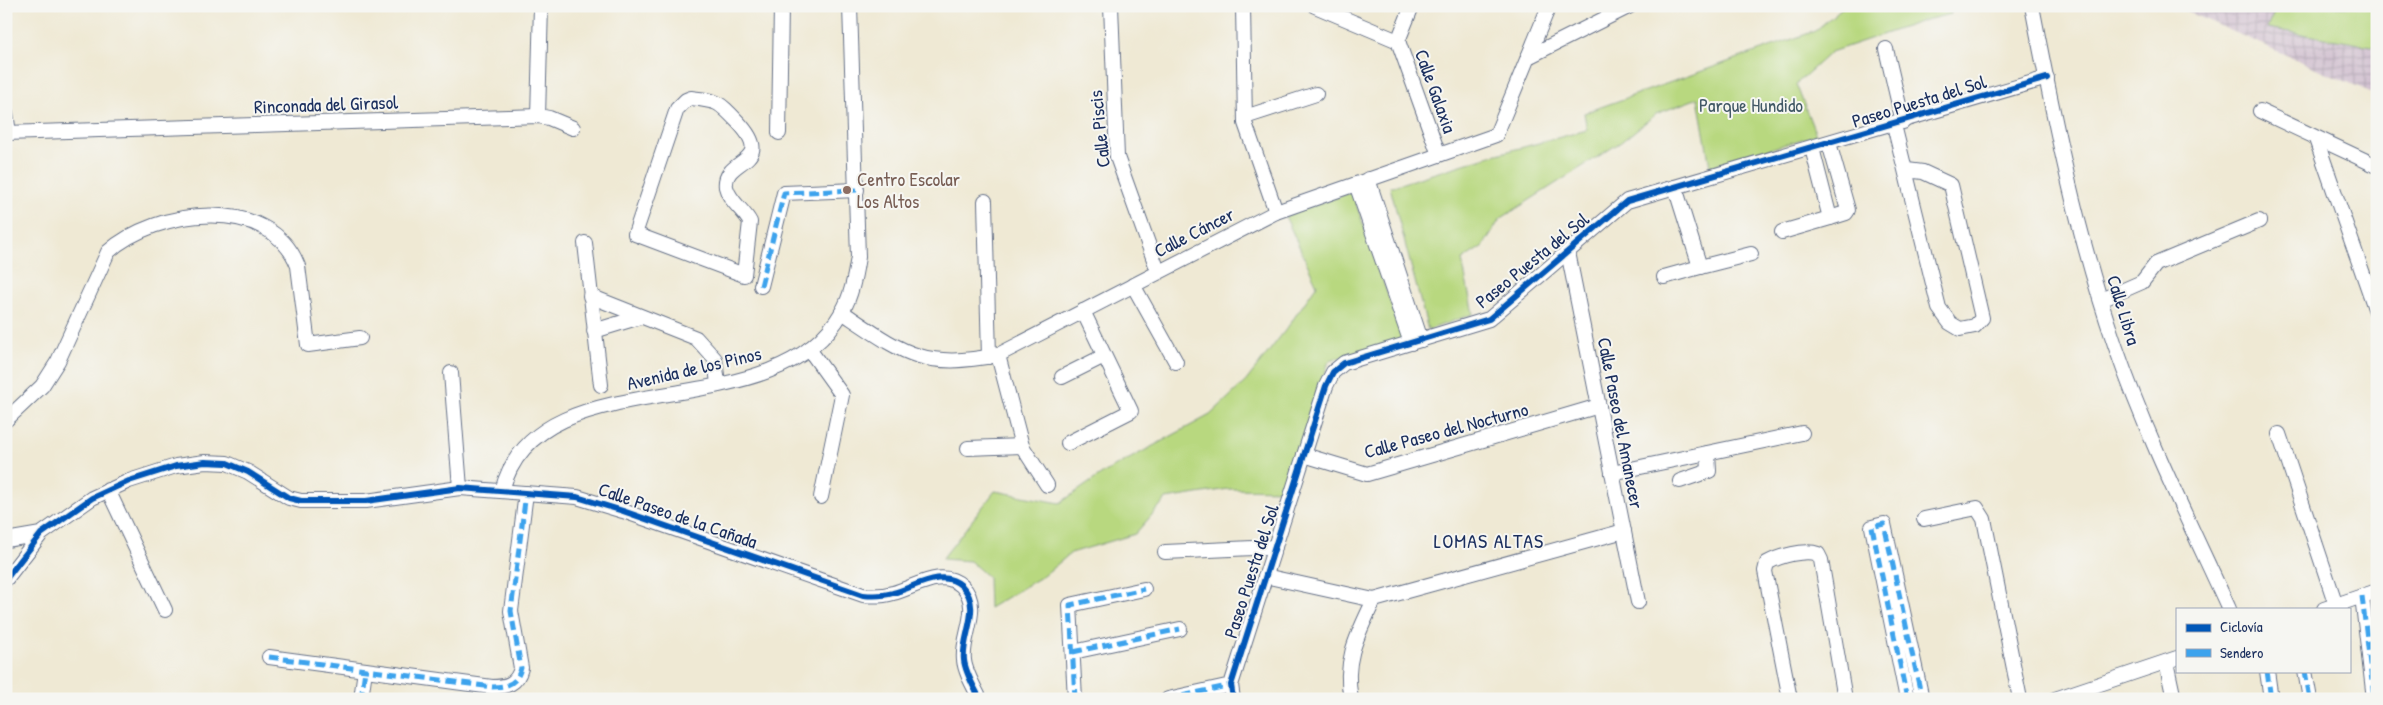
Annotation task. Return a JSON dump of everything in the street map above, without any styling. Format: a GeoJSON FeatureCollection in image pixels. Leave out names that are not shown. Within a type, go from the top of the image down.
{"type":"FeatureCollection","features":[{"type":"Feature","properties":{"kind":"street"},"geometry":{"type":"LineString","coordinates":[[538,116],[541,6]]}},
{"type":"Feature","properties":{"kind":"street"},"geometry":{"type":"LineString","coordinates":[[779,133],[781,6]]}},
{"type":"Feature","properties":{"kind":"street","name":"Avenida de los Pinos"},"geometry":{"type":"LineString","coordinates":[[502,491],[506,474],[520,452],[540,433],[560,422],[587,411],[755,377],[788,364],[809,349],[842,312],[853,285],[858,257],[850,6]]}},
{"type":"Feature","properties":{"kind":"street","name":"Calle Piscis"},"geometry":{"type":"LineString","coordinates":[[1111,6],[1117,157],[1158,271]]}},
{"type":"Feature","properties":{"kind":"street"},"geometry":{"type":"LineString","coordinates":[[1243,6],[1245,117],[1276,212]]}},
{"type":"Feature","properties":{"kind":"street","name":"Calle Galaxia"},"geometry":{"type":"LineString","coordinates":[[1315,6],[1398,41],[1439,155]]}},
{"type":"Feature","properties":{"kind":"street"},"geometry":{"type":"LineString","coordinates":[[1398,41],[1412,6]]}},
{"type":"Feature","properties":{"kind":"street","name":"Calle Cáncer"},"geometry":{"type":"LineString","coordinates":[[842,312],[909,354],[953,362],[994,356],[1276,212],[1496,135],[1549,6]]}},
{"type":"Feature","properties":{"kind":"street"},"geometry":{"type":"LineString","coordinates":[[1528,57],[1630,6]]}},
{"type":"Feature","properties":{"kind":"street","name":"Calle Libra"},"geometry":{"type":"LineString","coordinates":[[2032,6],[2066,175],[2101,300],[2131,388],[2229,608]]}},
{"type":"Feature","properties":{"kind":"street"},"geometry":{"type":"LineString","coordinates":[[1886,49],[1907,170],[1939,308],[1950,323],[1960,329],[1975,326],[1982,318],[1952,185],[1923,172],[1907,170]]}},
{"type":"Feature","properties":{"kind":"street","name":"Paseo Puesta del Sol"},"geometry":{"type":"LineString","coordinates":[[1232,692],[1265,576],[1326,386],[1333,372],[1344,362],[1489,319],[1627,201],[1899,123],[2047,78]]}},
{"type":"Feature","properties":{"kind":"street"},"geometry":{"type":"LineString","coordinates":[[1245,117],[1316,94]]}},
{"type":"Feature","properties":{"kind":"street"},"geometry":{"type":"LineString","coordinates":[[686,100],[716,101],[720,103],[750,135],[753,142],[750,156],[729,174],[726,180],[729,194],[750,222],[745,273],[741,276],[635,234],[678,109],[686,100]]}},
{"type":"Feature","properties":{"kind":"street"},"geometry":{"type":"LineString","coordinates":[[2260,111],[2316,139],[2377,166]]}},
{"type":"Feature","properties":{"kind":"street"},"geometry":{"type":"LineString","coordinates":[[6,113],[7,133]]}},
{"type":"Feature","properties":{"kind":"street","name":"Rinconada del Girasol"},"geometry":{"type":"LineString","coordinates":[[7,133],[538,116],[549,118],[573,128]]}},
{"type":"Feature","properties":{"kind":"street"},"geometry":{"type":"LineString","coordinates":[[2316,139],[2377,314]]}},
{"type":"Feature","properties":{"kind":"street"},"geometry":{"type":"LineString","coordinates":[[1782,232],[1846,213],[1848,210],[1829,143]]}},
{"type":"Feature","properties":{"kind":"street"},"geometry":{"type":"LineString","coordinates":[[1812,148],[1830,218]]}},
{"type":"Feature","properties":{"kind":"street"},"geometry":{"type":"LineString","coordinates":[[1362,181],[1416,341]]}},
{"type":"Feature","properties":{"kind":"street"},"geometry":{"type":"LineString","coordinates":[[1674,188],[1700,267]]}},
{"type":"Feature","properties":{"kind":"street"},"geometry":{"type":"LineString","coordinates":[[761,286],[784,193],[857,190]]}},
{"type":"Feature","properties":{"kind":"street"},"geometry":{"type":"LineString","coordinates":[[985,201],[994,356],[1022,446],[1046,485]]}},
{"type":"Feature","properties":{"kind":"street"},"geometry":{"type":"LineString","coordinates":[[6,420],[42,386],[58,362],[108,252],[118,243],[162,222],[178,218],[231,217],[245,219],[262,226],[279,238],[294,257],[298,266],[308,345],[360,338]]}},
{"type":"Feature","properties":{"kind":"street"},"geometry":{"type":"LineString","coordinates":[[2101,300],[2142,282],[2156,264],[2259,221]]}},
{"type":"Feature","properties":{"kind":"street"},"geometry":{"type":"LineString","coordinates":[[585,243],[601,385]]}},
{"type":"Feature","properties":{"kind":"street","name":"Calle Paseo del Amanecer"},"geometry":{"type":"LineString","coordinates":[[1568,252],[1638,602]]}},
{"type":"Feature","properties":{"kind":"street"},"geometry":{"type":"LineString","coordinates":[[1664,277],[1751,254]]}},
{"type":"Feature","properties":{"kind":"street"},"geometry":{"type":"LineString","coordinates":[[1132,285],[1176,362]]}},
{"type":"Feature","properties":{"kind":"street"},"geometry":{"type":"LineString","coordinates":[[590,296],[696,338],[715,359],[718,384]]}},
{"type":"Feature","properties":{"kind":"street"},"geometry":{"type":"LineString","coordinates":[[1068,444],[1131,411],[1083,311]]}},
{"type":"Feature","properties":{"kind":"street"},"geometry":{"type":"LineString","coordinates":[[594,331],[640,317]]}},
{"type":"Feature","properties":{"kind":"street"},"geometry":{"type":"LineString","coordinates":[[809,349],[842,395],[821,497]]}},
{"type":"Feature","properties":{"kind":"street"},"geometry":{"type":"LineString","coordinates":[[1062,377],[1104,356]]}},
{"type":"Feature","properties":{"kind":"street"},"geometry":{"type":"LineString","coordinates":[[450,373],[460,488]]}},
{"type":"Feature","properties":{"kind":"street","name":"Calle Paseo del Nocturno"},"geometry":{"type":"LineString","coordinates":[[1304,455],[1367,474],[1599,406]]}},
{"type":"Feature","properties":{"kind":"street"},"geometry":{"type":"LineString","coordinates":[[1612,473],[1802,433]]}},
{"type":"Feature","properties":{"kind":"street"},"geometry":{"type":"LineString","coordinates":[[2279,434],[2330,607],[2377,591]]}},
{"type":"Feature","properties":{"kind":"street"},"geometry":{"type":"LineString","coordinates":[[968,448],[1022,446]]}},
{"type":"Feature","properties":{"kind":"street"},"geometry":{"type":"LineString","coordinates":[[1680,481],[1709,471],[1708,453]]}},
{"type":"Feature","properties":{"kind":"street","name":"Calle Paseo de la Cañada"},"geometry":{"type":"LineString","coordinates":[[6,579],[42,534],[92,498],[108,490],[176,466],[205,462],[227,463],[248,472],[289,498],[301,501],[366,501],[460,488],[577,497],[601,503],[862,595],[884,595],[937,578],[952,580],[960,584],[969,597],[971,610],[964,645],[964,662],[980,699]]}},
{"type":"Feature","properties":{"kind":"street"},"geometry":{"type":"LineString","coordinates":[[108,490],[164,610]]}},
{"type":"Feature","properties":{"kind":"street"},"geometry":{"type":"LineString","coordinates":[[269,657],[492,687],[504,687],[513,683],[519,676],[521,668],[511,611],[526,493]]}},
{"type":"Feature","properties":{"kind":"street"},"geometry":{"type":"LineString","coordinates":[[1924,520],[1977,508],[1984,518],[2020,699]]}},
{"type":"Feature","properties":{"kind":"street"},"geometry":{"type":"LineString","coordinates":[[1907,699],[1872,527],[1884,524],[1922,699]]}},
{"type":"Feature","properties":{"kind":"street"},"geometry":{"type":"LineString","coordinates":[[1265,576],[1374,600],[1624,531]]}},
{"type":"Feature","properties":{"kind":"street"},"geometry":{"type":"LineString","coordinates":[[6,540],[42,534]]}},
{"type":"Feature","properties":{"kind":"street"},"geometry":{"type":"LineString","coordinates":[[1165,552],[1275,547]]}},
{"type":"Feature","properties":{"kind":"street"},"geometry":{"type":"LineString","coordinates":[[1790,699],[1765,571],[1767,563],[1774,559],[1811,552],[1818,554],[1821,560],[1846,699]]}},
{"type":"Feature","properties":{"kind":"street"},"geometry":{"type":"LineString","coordinates":[[1075,699],[1070,605],[1144,589]]}},
{"type":"Feature","properties":{"kind":"street"},"geometry":{"type":"LineString","coordinates":[[2362,596],[2374,676],[2374,699]]}},
{"type":"Feature","properties":{"kind":"street"},"geometry":{"type":"LineString","coordinates":[[1351,699],[1348,666],[1355,640],[1374,600]]}},
{"type":"Feature","properties":{"kind":"street"},"geometry":{"type":"LineString","coordinates":[[1072,652],[1180,629]]}},
{"type":"Feature","properties":{"kind":"street"},"geometry":{"type":"LineString","coordinates":[[2055,699],[2172,660],[2174,699]]}},
{"type":"Feature","properties":{"kind":"street"},"geometry":{"type":"LineString","coordinates":[[361,699],[365,670]]}},
{"type":"Feature","properties":{"kind":"street"},"geometry":{"type":"LineString","coordinates":[[2267,672],[2271,699]]}},
{"type":"Feature","properties":{"kind":"street"},"geometry":{"type":"LineString","coordinates":[[2305,672],[2310,699]]}},
{"type":"Feature","properties":{"kind":"street"},"geometry":{"type":"LineString","coordinates":[[1168,699],[1232,692]]}},
{"type":"Feature","properties":{"kind":"shaded area"},"geometry":{"type":"Polygon","coordinates":[[[2175,6],[2377,6],[2377,95],[2175,6]]]}},
{"type":"Feature","properties":{"kind":"green space","name":"Parque Hundido"},"geometry":{"type":"Polygon","coordinates":[[[1844,6],[1950,6],[1951,14],[1926,20],[1831,52],[1796,84],[1816,135],[1710,167],[1698,98],[1656,114],[1621,142],[1500,219],[1483,246],[1462,260],[1473,314],[1428,330],[1390,187],[1490,156],[1587,130],[1584,113],[1815,31],[1844,6]]]}},
{"type":"Feature","properties":{"kind":"green space"},"geometry":{"type":"Polygon","coordinates":[[[2277,6],[2377,6],[2377,47],[2267,28],[2277,6]]]}},
{"type":"Feature","properties":{"kind":"green space"},"geometry":{"type":"Polygon","coordinates":[[[1352,192],[1403,339],[1329,361],[1287,490],[1228,489],[1166,499],[1135,534],[1071,553],[1043,576],[989,608],[988,577],[970,561],[942,559],[995,491],[1060,503],[1105,472],[1210,415],[1246,381],[1317,285],[1285,216],[1352,192]]]}},
{"type":"Feature","properties":{"kind":"marked path"},"geometry":{"type":"LineString","coordinates":[[761,286],[784,193],[857,190]]}},
{"type":"Feature","properties":{"kind":"marked path"},"geometry":{"type":"LineString","coordinates":[[269,657],[492,687],[511,684],[517,678],[521,668],[511,611],[526,493]]}},
{"type":"Feature","properties":{"kind":"marked path"},"geometry":{"type":"LineString","coordinates":[[1907,699],[1872,527],[1884,524],[1922,699]]}},
{"type":"Feature","properties":{"kind":"marked path"},"geometry":{"type":"LineString","coordinates":[[1075,699],[1070,605],[1144,589]]}},
{"type":"Feature","properties":{"kind":"marked path"},"geometry":{"type":"LineString","coordinates":[[2362,596],[2374,699]]}},
{"type":"Feature","properties":{"kind":"marked path"},"geometry":{"type":"LineString","coordinates":[[1073,652],[1180,629]]}},
{"type":"Feature","properties":{"kind":"marked path"},"geometry":{"type":"LineString","coordinates":[[361,699],[365,670]]}},
{"type":"Feature","properties":{"kind":"marked path"},"geometry":{"type":"LineString","coordinates":[[2267,672],[2271,699]]}},
{"type":"Feature","properties":{"kind":"marked path"},"geometry":{"type":"LineString","coordinates":[[2305,672],[2310,699]]}},
{"type":"Feature","properties":{"kind":"marked path"},"geometry":{"type":"LineString","coordinates":[[1168,699],[1231,685]]}},
{"type":"Feature","properties":{"kind":"cycle path"},"geometry":{"type":"LineString","coordinates":[[1233,699],[1231,685],[1326,386],[1333,372],[1344,363],[1489,319],[1627,201],[2047,78]]}},
{"type":"Feature","properties":{"kind":"cycle path"},"geometry":{"type":"LineString","coordinates":[[6,579],[41,534],[92,498],[129,481],[176,466],[205,462],[227,463],[248,472],[289,498],[301,501],[366,501],[460,488],[577,497],[623,511],[863,595],[878,596],[889,594],[928,580],[946,578],[954,581],[962,586],[968,594],[971,603],[964,660],[968,674],[980,699]]}},
{"type":"Feature","properties":{"kind":"place","name":"Centro Escolar Los Altos"},"geometry":{"type":"Point","coordinates":[847,190]}},
{"type":"Feature","properties":{"kind":"district","name":"LOMAS ALTAS"},"geometry":{"type":"Point","coordinates":[1489,540]}}]}
